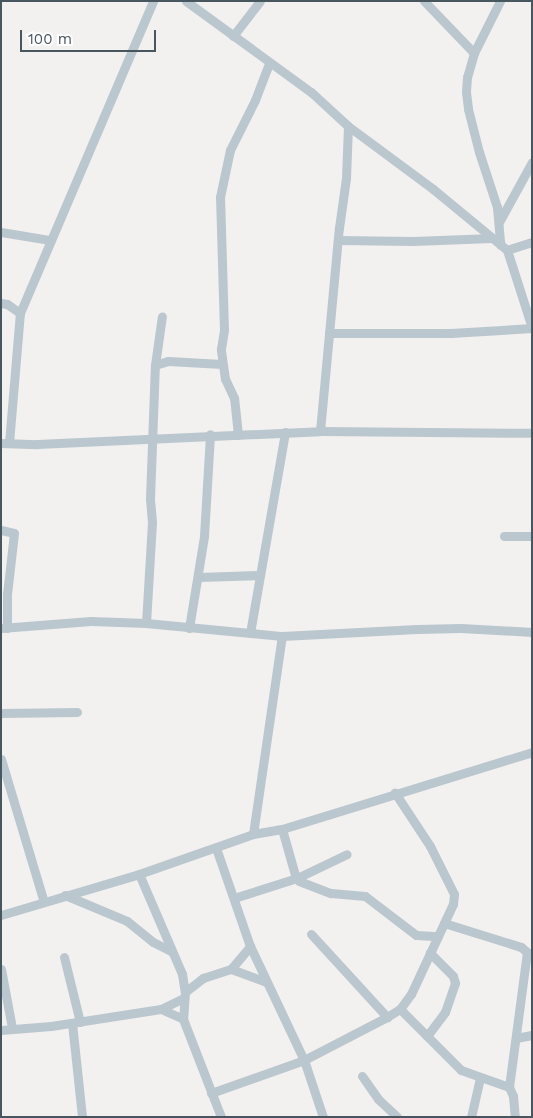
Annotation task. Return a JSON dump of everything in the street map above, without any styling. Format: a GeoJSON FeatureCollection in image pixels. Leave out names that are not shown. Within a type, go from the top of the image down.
{"type":"FeatureCollection","features":[{"type":"Feature","properties":{"kind":"street"},"geometry":{"type":"LineString","coordinates":[[153,1],[20,313],[5,443],[37,444],[210,434],[238,435],[249,432],[532,433]]}},
{"type":"Feature","properties":{"kind":"street"},"geometry":{"type":"LineString","coordinates":[[186,1],[311,92],[348,126],[433,189],[504,248]]}},
{"type":"Feature","properties":{"kind":"street"},"geometry":{"type":"LineString","coordinates":[[234,36],[260,1]]}},
{"type":"Feature","properties":{"kind":"street"},"geometry":{"type":"LineString","coordinates":[[424,1],[474,53]]}},
{"type":"Feature","properties":{"kind":"street"},"geometry":{"type":"LineString","coordinates":[[329,333],[451,333],[532,328],[504,248],[497,208],[468,109],[467,77],[474,53],[500,1]]}},
{"type":"Feature","properties":{"kind":"street"},"geometry":{"type":"LineString","coordinates":[[238,435],[234,398],[224,379],[222,364],[221,349],[224,330],[220,197],[230,150],[255,100],[269,63]]}},
{"type":"Feature","properties":{"kind":"street"},"geometry":{"type":"LineString","coordinates":[[320,431],[338,240],[346,178],[348,126]]}},
{"type":"Feature","properties":{"kind":"street"},"geometry":{"type":"LineString","coordinates":[[499,222],[532,162]]}},
{"type":"Feature","properties":{"kind":"street"},"geometry":{"type":"LineString","coordinates":[[1,232],[50,240]]}},
{"type":"Feature","properties":{"kind":"street"},"geometry":{"type":"LineString","coordinates":[[338,240],[413,241],[492,238]]}},
{"type":"Feature","properties":{"kind":"street"},"geometry":{"type":"LineString","coordinates":[[504,248],[532,242]]}},
{"type":"Feature","properties":{"kind":"street"},"geometry":{"type":"LineString","coordinates":[[1,303],[7,304],[20,313]]}},
{"type":"Feature","properties":{"kind":"street"},"geometry":{"type":"LineString","coordinates":[[146,623],[152,522],[152,437],[155,366],[162,316]]}},
{"type":"Feature","properties":{"kind":"street"},"geometry":{"type":"LineString","coordinates":[[155,366],[168,361],[222,364]]}},
{"type":"Feature","properties":{"kind":"street"},"geometry":{"type":"LineString","coordinates":[[250,633],[285,432]]}},
{"type":"Feature","properties":{"kind":"street"},"geometry":{"type":"LineString","coordinates":[[190,628],[199,577],[208,490],[210,434]]}},
{"type":"Feature","properties":{"kind":"street"},"geometry":{"type":"LineString","coordinates":[[1,530],[14,533],[4,628],[91,622],[146,623],[282,636],[426,629],[532,632]]}},
{"type":"Feature","properties":{"kind":"street"},"geometry":{"type":"LineString","coordinates":[[504,536],[532,536]]}},
{"type":"Feature","properties":{"kind":"street"},"geometry":{"type":"LineString","coordinates":[[199,577],[260,575]]}},
{"type":"Feature","properties":{"kind":"street"},"geometry":{"type":"LineString","coordinates":[[253,834],[282,636]]}},
{"type":"Feature","properties":{"kind":"street"},"geometry":{"type":"LineString","coordinates":[[1,713],[77,712]]}},
{"type":"Feature","properties":{"kind":"street"},"geometry":{"type":"LineString","coordinates":[[1,914],[139,874],[253,834],[282,829],[532,752]]}},
{"type":"Feature","properties":{"kind":"street"},"geometry":{"type":"LineString","coordinates":[[1,759],[44,902]]}},
{"type":"Feature","properties":{"kind":"street"},"geometry":{"type":"LineString","coordinates":[[211,1093],[304,1060],[400,1009],[411,994],[453,904],[454,894],[451,884],[430,846],[395,793]]}},
{"type":"Feature","properties":{"kind":"street"},"geometry":{"type":"LineString","coordinates":[[282,829],[296,878]]}},
{"type":"Feature","properties":{"kind":"street"},"geometry":{"type":"LineString","coordinates":[[216,848],[250,946],[304,1060],[324,1117]]}},
{"type":"Feature","properties":{"kind":"street"},"geometry":{"type":"LineString","coordinates":[[234,898],[296,878],[347,854]]}},
{"type":"Feature","properties":{"kind":"street"},"geometry":{"type":"LineString","coordinates":[[139,874],[182,974],[184,995],[183,1018],[221,1117]]}},
{"type":"Feature","properties":{"kind":"street"},"geometry":{"type":"LineString","coordinates":[[296,878],[331,893],[365,896],[416,935],[438,936]]}},
{"type":"Feature","properties":{"kind":"street"},"geometry":{"type":"LineString","coordinates":[[65,896],[119,916],[153,942],[171,951]]}},
{"type":"Feature","properties":{"kind":"street"},"geometry":{"type":"LineString","coordinates":[[444,923],[526,949],[527,983],[509,1087],[514,1096],[515,1117]]}},
{"type":"Feature","properties":{"kind":"street"},"geometry":{"type":"LineString","coordinates":[[311,934],[387,1017]]}},
{"type":"Feature","properties":{"kind":"street"},"geometry":{"type":"LineString","coordinates":[[1,1030],[76,1022],[161,1009],[184,995],[202,978],[231,969],[250,946]]}},
{"type":"Feature","properties":{"kind":"street"},"geometry":{"type":"LineString","coordinates":[[427,1036],[445,1012],[455,983],[453,976],[430,953]]}},
{"type":"Feature","properties":{"kind":"street"},"geometry":{"type":"LineString","coordinates":[[64,958],[76,1022],[82,1117]]}},
{"type":"Feature","properties":{"kind":"street"},"geometry":{"type":"LineString","coordinates":[[1,969],[12,1028]]}},
{"type":"Feature","properties":{"kind":"street"},"geometry":{"type":"LineString","coordinates":[[231,969],[266,982]]}},
{"type":"Feature","properties":{"kind":"street"},"geometry":{"type":"LineString","coordinates":[[182,974],[202,978]]}},
{"type":"Feature","properties":{"kind":"street"},"geometry":{"type":"LineString","coordinates":[[161,1009],[183,1018]]}},
{"type":"Feature","properties":{"kind":"street"},"geometry":{"type":"LineString","coordinates":[[400,1009],[461,1070],[509,1087]]}},
{"type":"Feature","properties":{"kind":"street"},"geometry":{"type":"LineString","coordinates":[[516,1038],[532,1035]]}},
{"type":"Feature","properties":{"kind":"street"},"geometry":{"type":"LineString","coordinates":[[362,1076],[378,1098],[397,1117]]}},
{"type":"Feature","properties":{"kind":"street"},"geometry":{"type":"LineString","coordinates":[[471,1117],[480,1078]]}}]}
